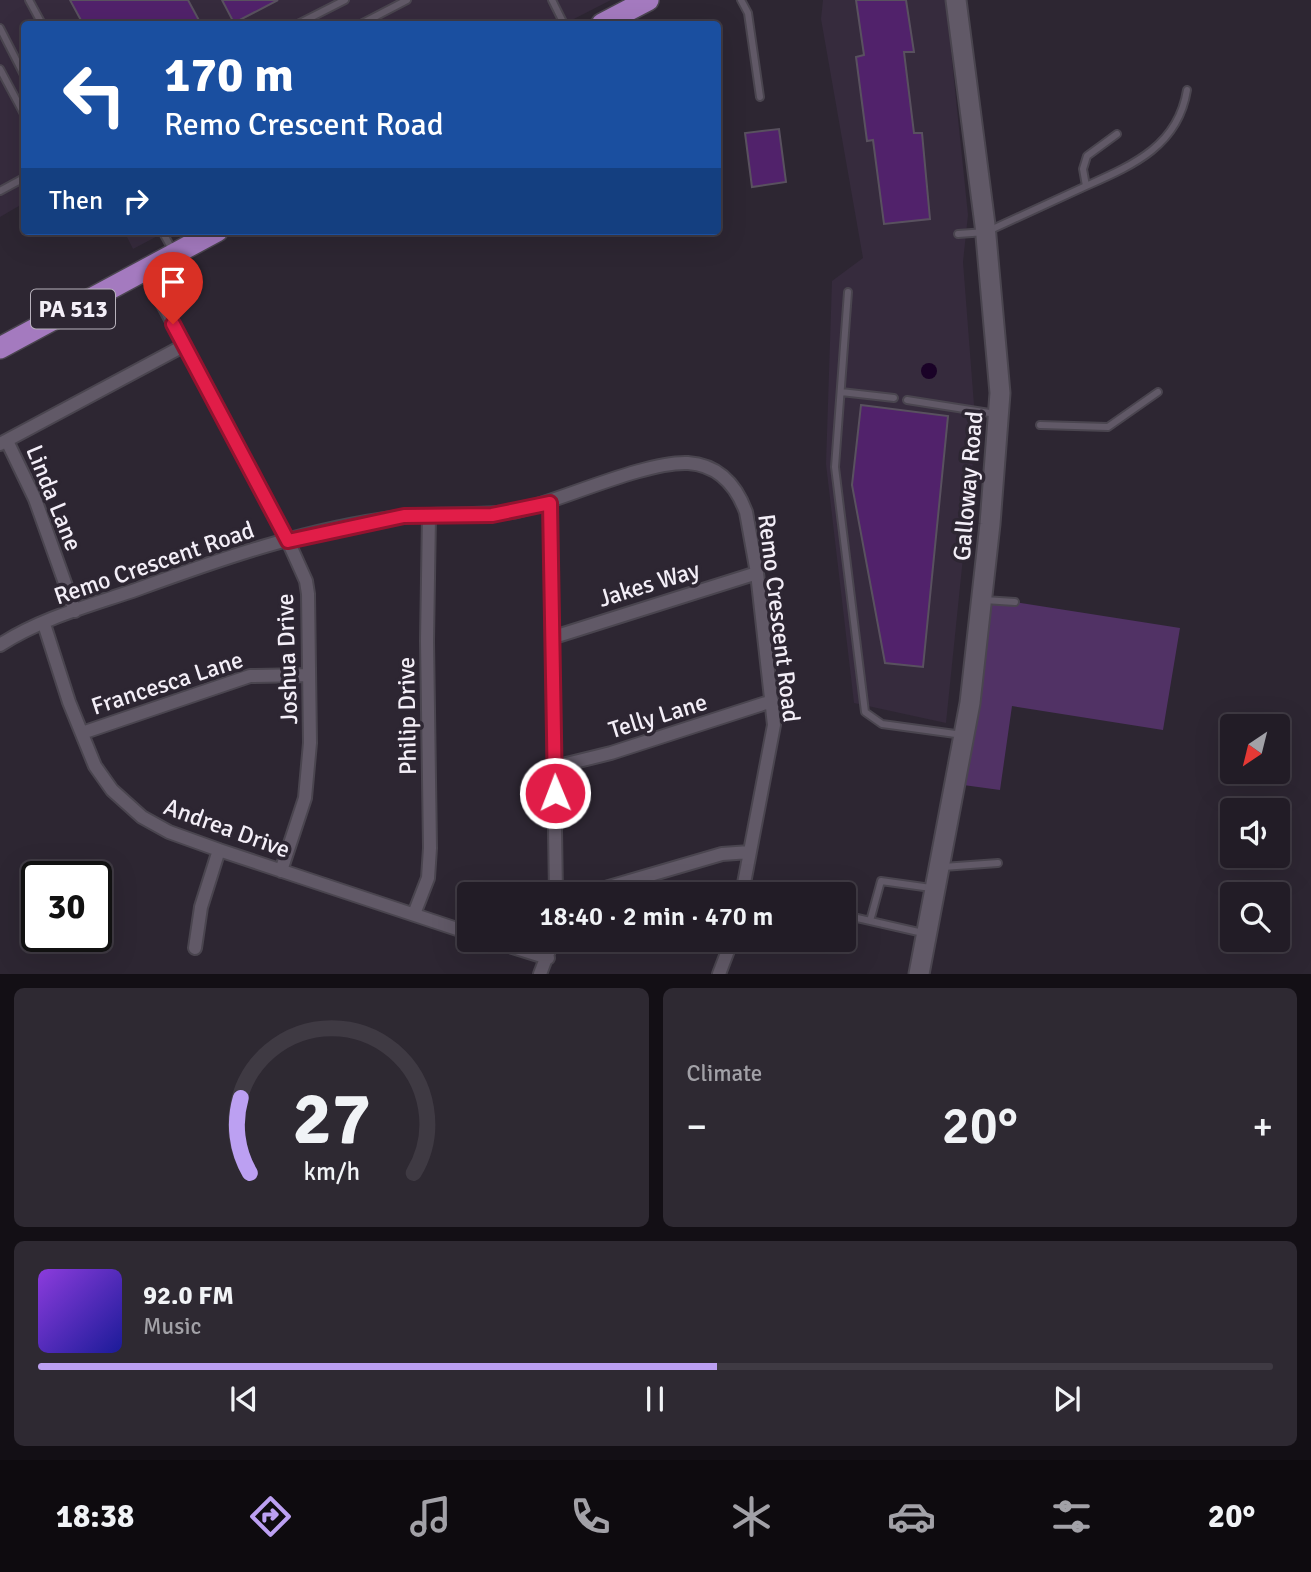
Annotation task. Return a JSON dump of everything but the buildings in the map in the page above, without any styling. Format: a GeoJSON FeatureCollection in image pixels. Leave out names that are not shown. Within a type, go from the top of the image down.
{"type":"FeatureCollection","features":[{"type":"Feature","properties":{"kind":"main road"},"geometry":{"type":"LineString","coordinates":[[608,21],[648,0]]}},
{"type":"Feature","properties":{"kind":"main road","name":"Galloway Road"},"geometry":{"type":"LineString","coordinates":[[919,974],[965,735],[982,600],[998,414],[999,364],[986,232],[956,0]]}},
{"type":"Feature","properties":{"kind":"main road","name":"PA 513"},"geometry":{"type":"LineString","coordinates":[[0,348],[210,235]]}},
{"type":"Feature","properties":{"kind":"street","name":"Joshua Drive"},"geometry":{"type":"LineString","coordinates":[[145,270],[288,541],[306,581],[310,774],[301,814],[281,871]]}},
{"type":"Feature","properties":{"kind":"street"},"geometry":{"type":"LineString","coordinates":[[4,442],[185,345]]}},
{"type":"Feature","properties":{"kind":"street","name":"Linda Lane"},"geometry":{"type":"LineString","coordinates":[[4,442],[35,499],[75,611]]}},
{"type":"Feature","properties":{"kind":"street","name":"Remo Crescent Road"},"geometry":{"type":"LineString","coordinates":[[0,645],[28,628],[204,564],[288,541],[378,520],[429,515],[492,515],[550,503],[667,466],[701,466],[724,477],[739,494],[751,534],[772,701],[771,750],[744,882]]}},
{"type":"Feature","properties":{"kind":"street"},"geometry":{"type":"LineString","coordinates":[[550,503],[556,882]]}},
{"type":"Feature","properties":{"kind":"street","name":"Philip Drive"},"geometry":{"type":"LineString","coordinates":[[414,914],[428,878],[430,848],[427,665],[429,515]]}},
{"type":"Feature","properties":{"kind":"street","name":"Jakes Way"},"geometry":{"type":"LineString","coordinates":[[554,637],[757,573]]}},
{"type":"Feature","properties":{"kind":"street","name":"Andrea Drive"},"geometry":{"type":"LineString","coordinates":[[44,624],[99,775],[126,804],[152,824],[219,850],[457,929]]}},
{"type":"Feature","properties":{"kind":"street","name":"Francesca Lane"},"geometry":{"type":"LineString","coordinates":[[82,733],[250,676],[308,675]]}},
{"type":"Feature","properties":{"kind":"street","name":"Telly Lane"},"geometry":{"type":"LineString","coordinates":[[554,767],[611,753],[772,701]]}},
{"type":"Feature","properties":{"kind":"street"},"geometry":{"type":"LineString","coordinates":[[195,948],[201,907],[219,850]]}},
{"type":"Feature","properties":{"kind":"street"},"geometry":{"type":"LineString","coordinates":[[626,882],[722,854],[750,852]]}},
{"type":"Feature","properties":{"kind":"street"},"geometry":{"type":"LineString","coordinates":[[529,952],[548,958]]}},
{"type":"Feature","properties":{"kind":"street"},"geometry":{"type":"LineString","coordinates":[[540,974],[550,952]]}},
{"type":"Feature","properties":{"kind":"street"},"geometry":{"type":"LineString","coordinates":[[719,974],[727,952]]}},
{"type":"Feature","properties":{"kind":"lane"},"geometry":{"type":"LineString","coordinates":[[29,0],[40,21]]}},
{"type":"Feature","properties":{"kind":"lane"},"geometry":{"type":"LineString","coordinates":[[304,21],[345,0]]}},
{"type":"Feature","properties":{"kind":"lane"},"geometry":{"type":"LineString","coordinates":[[367,21],[407,0]]}},
{"type":"Feature","properties":{"kind":"lane"},"geometry":{"type":"LineString","coordinates":[[552,0],[562,21]]}},
{"type":"Feature","properties":{"kind":"lane"},"geometry":{"type":"LineString","coordinates":[[741,0],[748,13],[760,97]]}},
{"type":"Feature","properties":{"kind":"lane"},"geometry":{"type":"LineString","coordinates":[[0,29],[21,69]]}},
{"type":"Feature","properties":{"kind":"lane"},"geometry":{"type":"LineString","coordinates":[[0,69],[21,108]]}},
{"type":"Feature","properties":{"kind":"lane"},"geometry":{"type":"LineString","coordinates":[[958,234],[986,232],[1086,186],[1161,145],[1179,122],[1187,90]]}},
{"type":"Feature","properties":{"kind":"lane"},"geometry":{"type":"LineString","coordinates":[[1086,186],[1083,169],[1087,156],[1117,134]]}},
{"type":"Feature","properties":{"kind":"lane"},"geometry":{"type":"LineString","coordinates":[[0,191],[21,180]]}},
{"type":"Feature","properties":{"kind":"lane"},"geometry":{"type":"LineString","coordinates":[[164,235],[174,254]]}},
{"type":"Feature","properties":{"kind":"lane"},"geometry":{"type":"LineString","coordinates":[[848,292],[835,467],[865,712],[882,724],[965,735]]}},
{"type":"Feature","properties":{"kind":"lane"},"geometry":{"type":"LineString","coordinates":[[841,392],[894,398]]}},
{"type":"Feature","properties":{"kind":"lane"},"geometry":{"type":"LineString","coordinates":[[1040,425],[1108,427],[1158,392]]}},
{"type":"Feature","properties":{"kind":"lane"},"geometry":{"type":"LineString","coordinates":[[907,400],[961,411],[998,414]]}},
{"type":"Feature","properties":{"kind":"lane"},"geometry":{"type":"LineString","coordinates":[[982,600],[1015,602]]}},
{"type":"Feature","properties":{"kind":"lane"},"geometry":{"type":"LineString","coordinates":[[941,867],[998,863]]}},
{"type":"Feature","properties":{"kind":"lane"},"geometry":{"type":"LineString","coordinates":[[870,921],[881,881],[937,889]]}},
{"type":"Feature","properties":{"kind":"lane"},"geometry":{"type":"LineString","coordinates":[[856,918],[928,934]]}},
{"type":"Feature","properties":{"kind":"shaded area"},"geometry":{"type":"Polygon","coordinates":[[[0,0],[611,0],[570,21],[21,21],[21,205],[0,217],[0,0]]]}},
{"type":"Feature","properties":{"kind":"shaded area"},"geometry":{"type":"Polygon","coordinates":[[[823,0],[945,0],[968,215],[963,262],[976,431],[946,723],[854,703],[826,464],[832,281],[863,258],[821,19],[823,0]]]}},
{"type":"Feature","properties":{"kind":"shaded area"},"geometry":{"type":"Polygon","coordinates":[[[126,235],[159,235],[133,249],[126,235]]]}},
{"type":"Feature","properties":{"kind":"shaded area"},"geometry":{"type":"Polygon","coordinates":[[[929,363],[935,365],[935,377],[929,379],[923,377],[921,371],[923,365],[929,363]]]}},
{"type":"Feature","properties":{"kind":"shaded area"},"geometry":{"type":"Polygon","coordinates":[[[982,600],[1015,602],[1180,628],[1163,730],[1012,706],[1000,790],[956,784],[982,600]]]}},
{"type":"Feature","properties":{"kind":"route"},"geometry":{"type":"LineString","coordinates":[[173,324],[288,541],[404,516],[492,515],[550,503],[555,793]]}}]}
